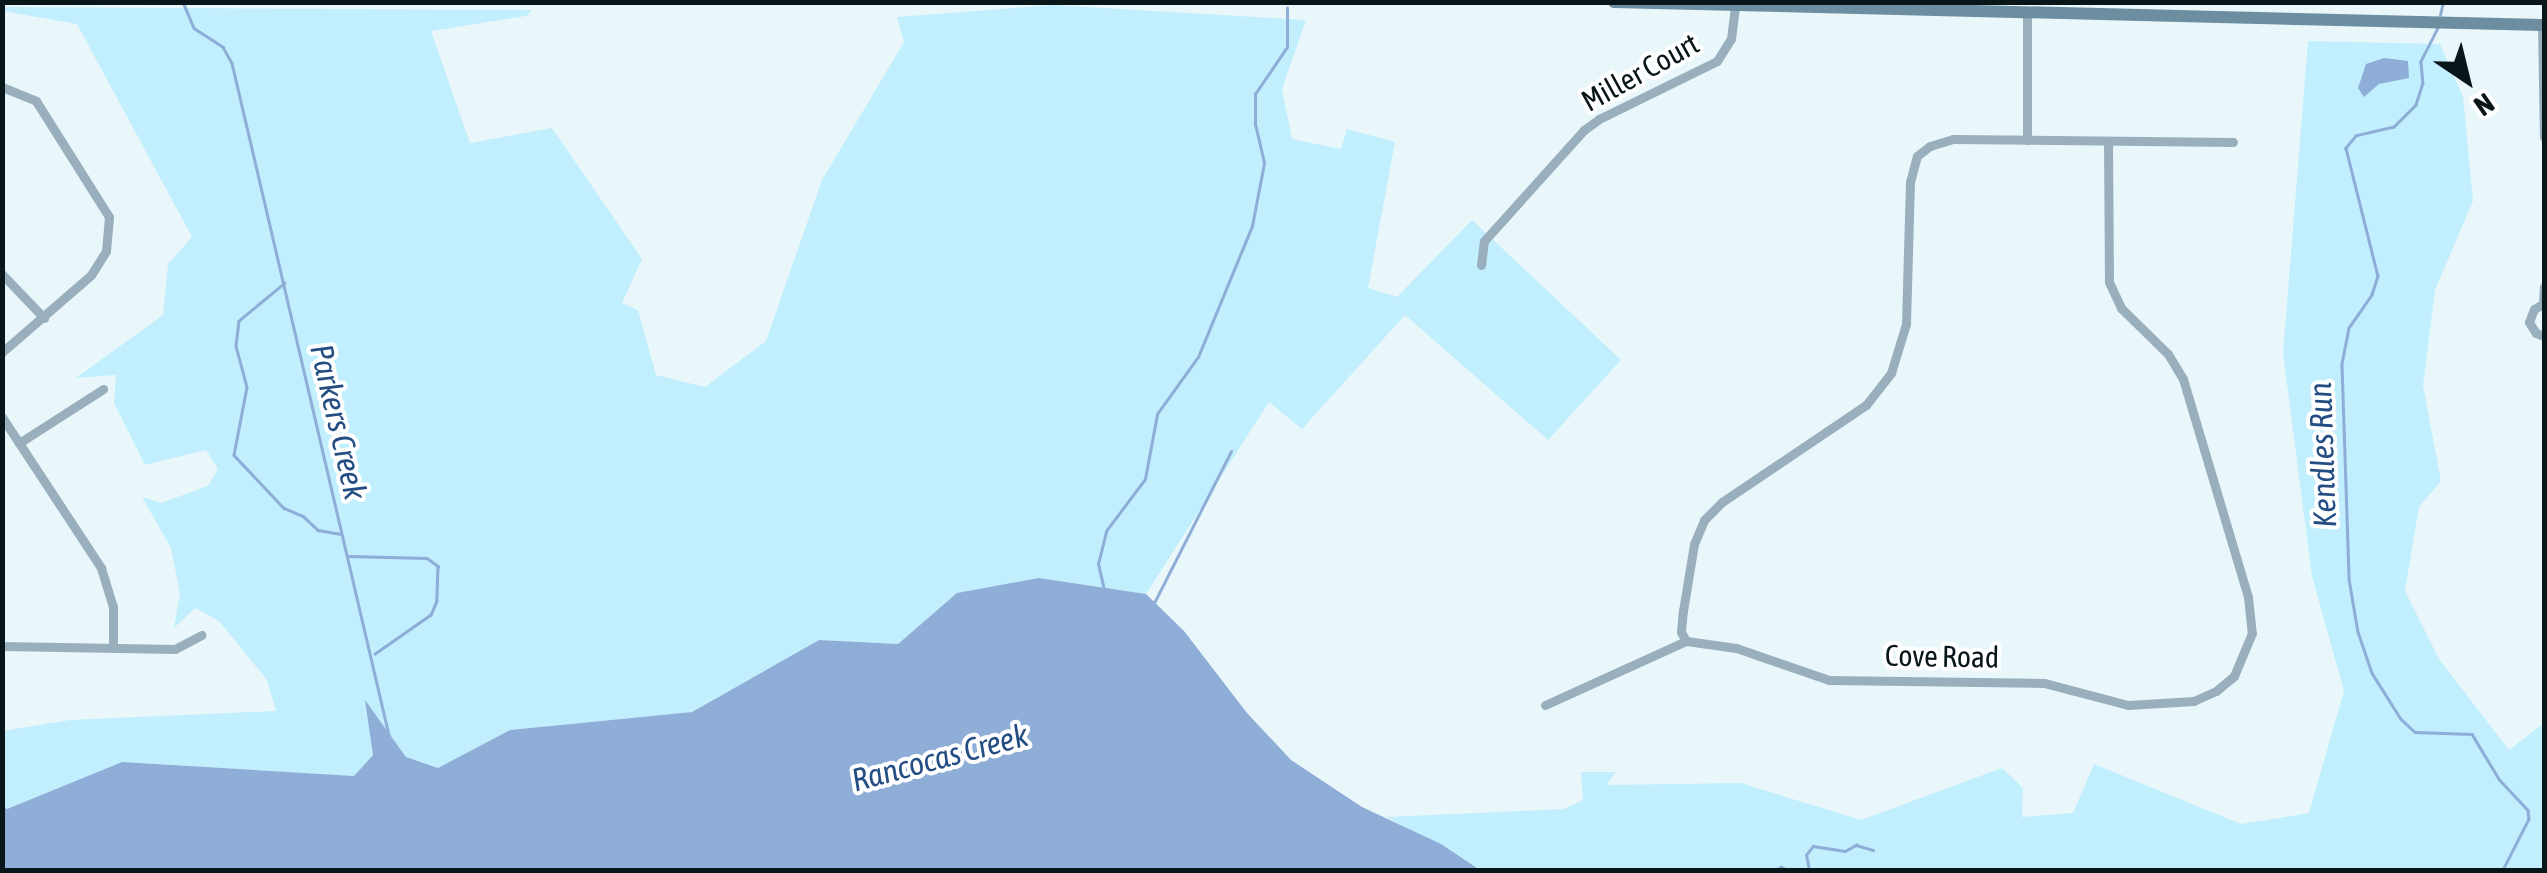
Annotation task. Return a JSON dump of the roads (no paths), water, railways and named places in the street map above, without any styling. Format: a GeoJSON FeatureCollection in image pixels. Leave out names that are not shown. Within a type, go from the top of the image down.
{"type":"FeatureCollection","features":[{"type":"Feature","properties":{"kind":"main road"},"geometry":{"type":"LineString","coordinates":[[1614,2],[1928,7],[2028,15],[2543,24]]}},
{"type":"Feature","properties":{"kind":"street","name":"Miller Court"},"geometry":{"type":"LineString","coordinates":[[1482,265],[1484,241],[1584,130],[1599,118],[1717,61],[1731,39],[1735,6]]}},
{"type":"Feature","properties":{"kind":"street"},"geometry":{"type":"LineString","coordinates":[[2026,140],[2028,15]]}},
{"type":"Feature","properties":{"kind":"street"},"geometry":{"type":"LineString","coordinates":[[2543,24],[2544,137]]}},
{"type":"Feature","properties":{"kind":"street"},"geometry":{"type":"LineString","coordinates":[[2,87],[36,100],[108,217],[106,251],[91,274],[2,352]]}},
{"type":"Feature","properties":{"kind":"street"},"geometry":{"type":"LineString","coordinates":[[1545,705],[1686,641],[1681,632],[1684,611],[1694,544],[1704,520],[1722,502],[1866,405],[1891,374],[1906,324],[1910,182],[1917,156],[1953,138],[2232,142]]}},
{"type":"Feature","properties":{"kind":"street","name":"Cove Road"},"geometry":{"type":"LineString","coordinates":[[1686,641],[1736,648],[1829,680],[2044,682],[2128,704],[2194,701],[2216,691],[2234,676],[2252,633],[2248,596],[2183,378],[2168,354],[2121,308],[2108,282],[2108,140]]}},
{"type":"Feature","properties":{"kind":"street"},"geometry":{"type":"LineString","coordinates":[[2,274],[44,318]]}},
{"type":"Feature","properties":{"kind":"street"},"geometry":{"type":"LineString","coordinates":[[2544,287],[2544,304],[2534,309],[2529,322],[2536,333],[2544,336]]}},
{"type":"Feature","properties":{"kind":"street"},"geometry":{"type":"LineString","coordinates":[[19,443],[102,388]]}},
{"type":"Feature","properties":{"kind":"street"},"geometry":{"type":"LineString","coordinates":[[2,418],[108,582],[113,647]]}},
{"type":"Feature","properties":{"kind":"street"},"geometry":{"type":"LineString","coordinates":[[2,646],[175,648],[201,636]]}},
{"type":"Feature","properties":{"kind":"water"},"geometry":{"type":"Polygon","coordinates":[[[2384,58],[2408,61],[2409,78],[2379,84],[2364,97],[2358,88],[2366,64],[2384,58]]]}},
{"type":"Feature","properties":{"kind":"water","name":"Rancocas Creek"},"geometry":{"type":"Polygon","coordinates":[[[1039,578],[1146,594],[1184,631],[1247,713],[1291,760],[1362,807],[1441,844],[1480,870],[3,870],[3,806],[7,809],[122,762],[354,776],[373,755],[365,700],[406,757],[438,768],[510,730],[692,712],[819,640],[898,644],[957,593],[1039,578]]]}},
{"type":"Feature","properties":{"kind":"waterway","name":"Parkers Creek"},"geometry":{"type":"LineString","coordinates":[[183,2],[194,28],[223,47],[232,63],[389,735]]}},
{"type":"Feature","properties":{"kind":"waterway","name":"Kendles Run"},"geometry":{"type":"LineString","coordinates":[[2440,15],[2443,2]]}},
{"type":"Feature","properties":{"kind":"waterway"},"geometry":{"type":"LineString","coordinates":[[1104,590],[1098,564],[1106,531],[1145,479],[1157,414],[1198,357],[1252,226],[1264,163],[1255,125],[1255,94],[1287,47],[1287,8]]}},
{"type":"Feature","properties":{"kind":"waterway","name":"Kendles Run"},"geometry":{"type":"LineString","coordinates":[[2438,28],[2421,62],[2423,83],[2416,105],[2394,127],[2356,136],[2346,148],[2378,276],[2372,295],[2349,328],[2342,365],[2349,579],[2358,632],[2372,673],[2401,719],[2415,732],[2472,734],[2499,779],[2528,810],[2529,819],[2503,870]]}},
{"type":"Feature","properties":{"kind":"waterway"},"geometry":{"type":"LineString","coordinates":[[285,283],[239,321],[236,346],[247,387],[234,455],[284,508],[303,516],[318,530],[341,534]]}},
{"type":"Feature","properties":{"kind":"waterway"},"geometry":{"type":"LineString","coordinates":[[1154,603],[1231,451]]}},
{"type":"Feature","properties":{"kind":"waterway"},"geometry":{"type":"LineString","coordinates":[[349,556],[427,558],[438,566],[437,601],[431,615],[375,654]]}},
{"type":"Feature","properties":{"kind":"waterway"},"geometry":{"type":"LineString","coordinates":[[1809,870],[1806,855],[1813,846],[1845,851],[1856,845],[1873,850]]}},
{"type":"Feature","properties":{"kind":"waterway"},"geometry":{"type":"LineString","coordinates":[[1741,870],[1747,870]]}},
{"type":"Feature","properties":{"kind":"waterway"},"geometry":{"type":"LineString","coordinates":[[1775,870],[1788,870]]}}]}
